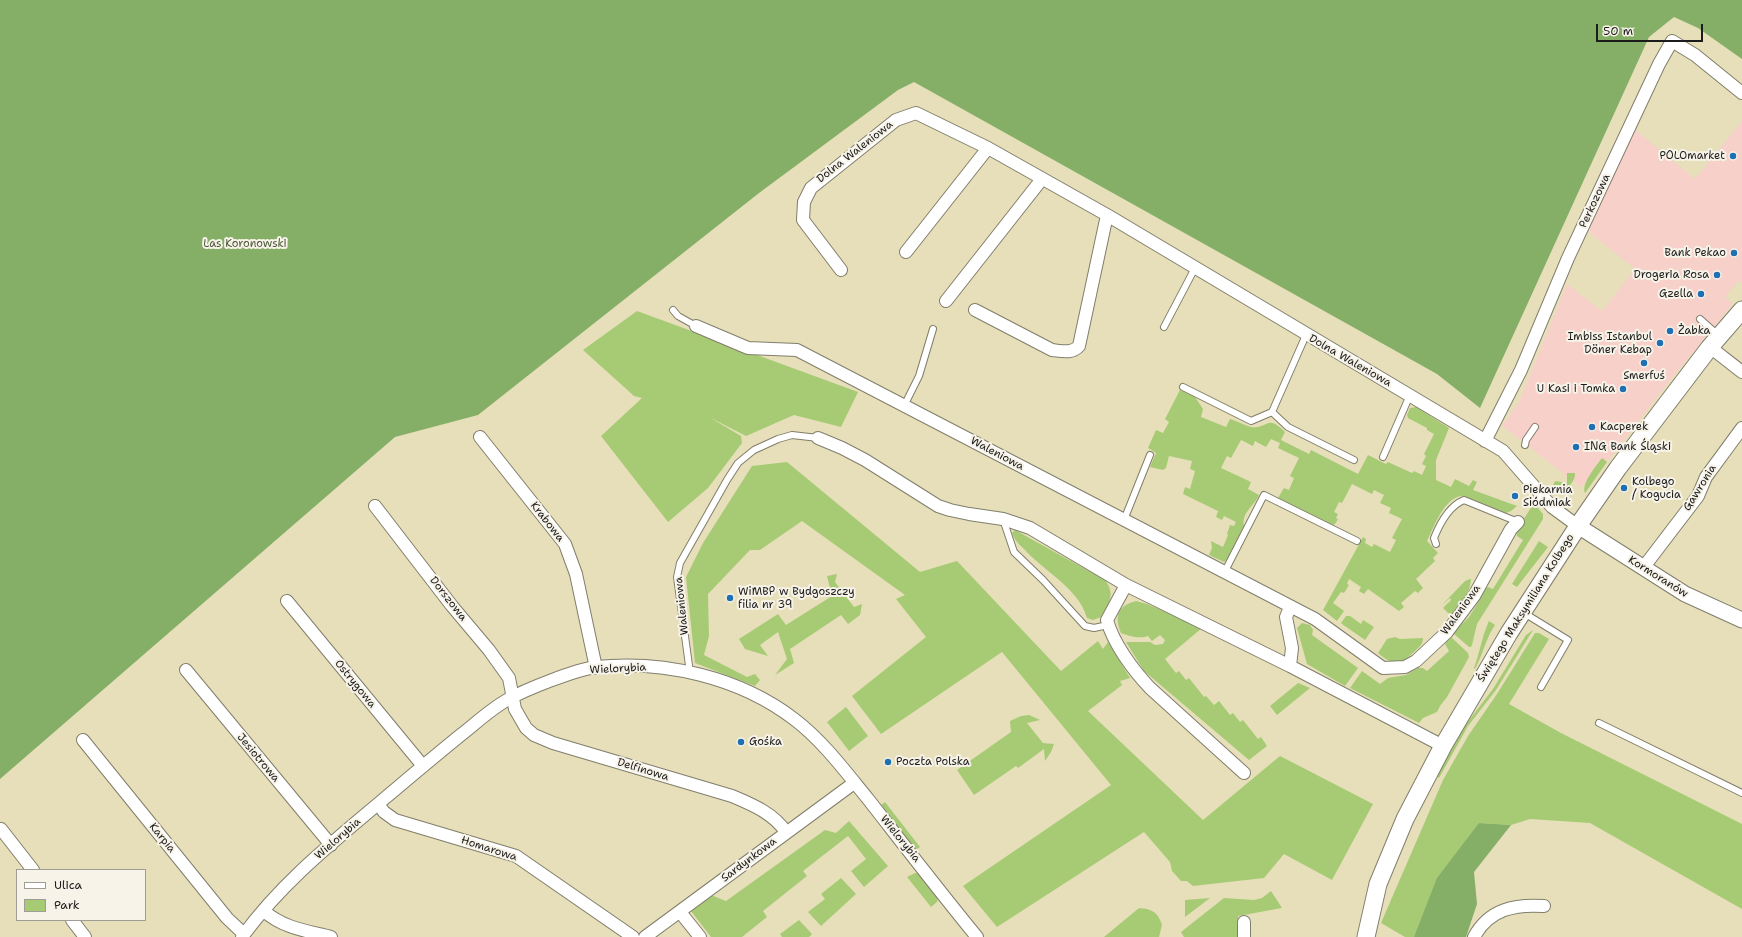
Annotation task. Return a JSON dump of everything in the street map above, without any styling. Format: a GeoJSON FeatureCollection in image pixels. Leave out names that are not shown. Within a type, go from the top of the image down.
{"type":"FeatureCollection","features":[{"type":"Feature","properties":{"kind":"main road","name":"Świętego Maksymiliana Kolbego"},"geometry":{"type":"LineString","coordinates":[[1366,937],[1378,884],[1405,819],[1443,746],[1522,612],[1618,468],[1715,342],[1742,310]]}},
{"type":"Feature","properties":{"kind":"street","name":"Perkozowa"},"geometry":{"type":"LineString","coordinates":[[1485,441],[1521,370],[1568,258],[1656,71],[1672,41],[1695,55],[1742,93]]}},
{"type":"Feature","properties":{"kind":"street","name":"Dolna Waleniowa"},"geometry":{"type":"LineString","coordinates":[[841,270],[803,220],[804,202],[811,188],[896,120],[916,114],[988,148],[1107,215],[1485,441],[1510,457],[1552,507],[1578,526]]}},
{"type":"Feature","properties":{"kind":"street"},"geometry":{"type":"LineString","coordinates":[[906,252],[988,148]]}},
{"type":"Feature","properties":{"kind":"street"},"geometry":{"type":"LineString","coordinates":[[946,301],[1042,179]]}},
{"type":"Feature","properties":{"kind":"street"},"geometry":{"type":"LineString","coordinates":[[975,310],[1052,350],[1076,350],[1079,346],[1107,215]]}},
{"type":"Feature","properties":{"kind":"street","name":"Waleniowa"},"geometry":{"type":"LineString","coordinates":[[696,326],[748,348],[797,350],[1315,619],[1383,668],[1405,667],[1416,661],[1447,632],[1474,596],[1514,526]]}},
{"type":"Feature","properties":{"kind":"street"},"geometry":{"type":"LineString","coordinates":[[1715,342],[1742,372]]}},
{"type":"Feature","properties":{"kind":"street","name":"Gawronia"},"geometry":{"type":"LineString","coordinates":[[1643,568],[1698,496],[1706,476],[1742,428]]}},
{"type":"Feature","properties":{"kind":"street","name":"Krabowa"},"geometry":{"type":"LineString","coordinates":[[480,437],[565,544],[576,574],[596,668]]}},
{"type":"Feature","properties":{"kind":"street","name":"Waleniowa"},"geometry":{"type":"LineString","coordinates":[[818,438],[865,460],[938,506],[969,514],[1003,519],[1030,528],[1126,585],[1290,666],[1443,746]]}},
{"type":"Feature","properties":{"kind":"street","name":"Dorszowa"},"geometry":{"type":"LineString","coordinates":[[375,506],[452,606],[489,650],[509,678],[512,697]]}},
{"type":"Feature","properties":{"kind":"street","name":"Kormoranów"},"geometry":{"type":"LineString","coordinates":[[1578,526],[1685,594],[1742,620]]}},
{"type":"Feature","properties":{"kind":"street"},"geometry":{"type":"LineString","coordinates":[[1126,585],[1107,620],[1110,630],[1137,674],[1150,688],[1244,773]]}},
{"type":"Feature","properties":{"kind":"street","name":"Ostrygowa"},"geometry":{"type":"LineString","coordinates":[[287,601],[423,766]]}},
{"type":"Feature","properties":{"kind":"street"},"geometry":{"type":"LineString","coordinates":[[1290,607],[1286,617],[1292,648],[1290,666]]}},
{"type":"Feature","properties":{"kind":"street","name":"Wielorybia"},"geometry":{"type":"LineString","coordinates":[[243,936],[293,878],[423,766],[497,706],[512,697],[566,676],[596,668],[654,667],[690,673],[725,682],[757,695],[778,707],[806,728],[834,757],[977,937]]}},
{"type":"Feature","properties":{"kind":"street","name":"Jesiotrowa"},"geometry":{"type":"LineString","coordinates":[[186,670],[331,845]]}},
{"type":"Feature","properties":{"kind":"street","name":"Delfinowa"},"geometry":{"type":"LineString","coordinates":[[512,697],[520,720],[534,735],[553,743],[732,796],[753,805],[773,817],[786,832]]}},
{"type":"Feature","properties":{"kind":"street","name":"Karpia"},"geometry":{"type":"LineString","coordinates":[[83,740],[243,936]]}},
{"type":"Feature","properties":{"kind":"street","name":"Sardynkowa"},"geometry":{"type":"LineString","coordinates":[[645,937],[854,783]]}},
{"type":"Feature","properties":{"kind":"street","name":"Homarowa"},"geometry":{"type":"LineString","coordinates":[[378,804],[384,812],[395,820],[516,856],[633,937]]}},
{"type":"Feature","properties":{"kind":"street"},"geometry":{"type":"LineString","coordinates":[[1,829],[32,869]]}},
{"type":"Feature","properties":{"kind":"street"},"geometry":{"type":"LineString","coordinates":[[1474,937],[1490,917],[1510,907],[1520,905],[1544,906]]}},
{"type":"Feature","properties":{"kind":"street"},"geometry":{"type":"LineString","coordinates":[[264,911],[278,922],[288,926],[331,937]]}},
{"type":"Feature","properties":{"kind":"street"},"geometry":{"type":"LineString","coordinates":[[680,912],[700,937]]}},
{"type":"Feature","properties":{"kind":"street"},"geometry":{"type":"LineString","coordinates":[[73,921],[85,937]]}},
{"type":"Feature","properties":{"kind":"street"},"geometry":{"type":"LineString","coordinates":[[1244,922],[1244,937]]}},
{"type":"Feature","properties":{"kind":"lane"},"geometry":{"type":"LineString","coordinates":[[1164,327],[1195,268]]}},
{"type":"Feature","properties":{"kind":"lane"},"geometry":{"type":"LineString","coordinates":[[673,310],[678,316],[696,326]]}},
{"type":"Feature","properties":{"kind":"lane"},"geometry":{"type":"LineString","coordinates":[[1700,320],[1715,342]]}},
{"type":"Feature","properties":{"kind":"lane"},"geometry":{"type":"LineString","coordinates":[[904,406],[919,376],[933,329]]}},
{"type":"Feature","properties":{"kind":"lane"},"geometry":{"type":"LineString","coordinates":[[1184,387],[1251,421],[1272,412],[1306,335]]}},
{"type":"Feature","properties":{"kind":"lane"},"geometry":{"type":"LineString","coordinates":[[1384,457],[1410,395]]}},
{"type":"Feature","properties":{"kind":"lane"},"geometry":{"type":"LineString","coordinates":[[1272,412],[1288,427],[1354,460]]}},
{"type":"Feature","properties":{"kind":"lane"},"geometry":{"type":"LineString","coordinates":[[1525,445],[1526,440],[1535,427]]}},
{"type":"Feature","properties":{"kind":"lane","name":"Waleniowa"},"geometry":{"type":"LineString","coordinates":[[690,673],[677,577],[680,563],[738,463],[754,450],[778,439],[792,435],[818,438]]}},
{"type":"Feature","properties":{"kind":"lane"},"geometry":{"type":"LineString","coordinates":[[1124,520],[1150,455]]}},
{"type":"Feature","properties":{"kind":"lane"},"geometry":{"type":"LineString","coordinates":[[1224,573],[1264,495],[1357,541]]}},
{"type":"Feature","properties":{"kind":"lane"},"geometry":{"type":"LineString","coordinates":[[1436,544],[1434,538],[1444,518],[1459,502],[1464,500],[1514,526]]}},
{"type":"Feature","properties":{"kind":"lane"},"geometry":{"type":"LineString","coordinates":[[1003,519],[1014,552],[1043,580],[1085,626],[1094,628],[1108,625]]}},
{"type":"Feature","properties":{"kind":"lane"},"geometry":{"type":"LineString","coordinates":[[1522,612],[1568,640],[1541,687]]}},
{"type":"Feature","properties":{"kind":"lane"},"geometry":{"type":"LineString","coordinates":[[1599,723],[1742,793]]}},
{"type":"Feature","properties":{"kind":"shaded area"},"geometry":{"type":"Polygon","coordinates":[[[1742,121],[1742,283],[1739,280],[1725,297],[1733,304],[1667,384],[1607,462],[1581,487],[1502,426],[1519,402],[1567,284],[1602,311],[1635,269],[1583,227],[1629,127],[1637,131],[1695,179],[1742,121]]]}},
{"type":"Feature","properties":{"kind":"green space","name":"Las Koronowski"},"geometry":{"type":"Polygon","coordinates":[[[0,0],[1742,0],[1742,59],[1698,28],[1674,17],[1649,37],[1480,408],[1437,374],[914,82],[898,90],[759,193],[478,415],[395,437],[0,779],[0,0]]]}},
{"type":"Feature","properties":{"kind":"green space"},"geometry":{"type":"Polygon","coordinates":[[[637,311],[858,392],[841,427],[794,415],[746,436],[709,417],[741,436],[742,443],[708,488],[668,522],[601,436],[642,398],[634,396],[583,350],[637,311]]]}},
{"type":"Feature","properties":{"kind":"green space"},"geometry":{"type":"Polygon","coordinates":[[[1180,390],[1195,397],[1203,409],[1201,417],[1226,427],[1230,419],[1251,427],[1257,427],[1270,423],[1274,424],[1279,426],[1285,432],[1281,440],[1309,454],[1311,450],[1358,474],[1368,455],[1386,464],[1388,462],[1412,473],[1414,471],[1422,475],[1426,466],[1422,464],[1426,456],[1424,454],[1434,434],[1427,430],[1427,428],[1408,418],[1407,415],[1410,408],[1416,407],[1449,428],[1436,460],[1436,480],[1451,487],[1455,479],[1469,486],[1473,480],[1477,482],[1473,490],[1517,506],[1506,513],[1464,496],[1457,497],[1446,506],[1441,513],[1427,541],[1438,553],[1433,558],[1435,561],[1416,579],[1423,588],[1418,593],[1415,591],[1401,603],[1404,607],[1399,611],[1368,589],[1364,594],[1359,591],[1361,587],[1349,579],[1347,584],[1349,585],[1344,593],[1341,592],[1333,603],[1344,611],[1337,621],[1323,610],[1363,537],[1366,539],[1365,543],[1372,547],[1374,544],[1390,552],[1396,540],[1392,538],[1402,519],[1389,513],[1391,508],[1380,503],[1384,495],[1374,490],[1372,494],[1352,484],[1342,503],[1339,502],[1334,512],[1338,514],[1336,518],[1338,519],[1333,525],[1278,498],[1284,488],[1289,490],[1294,478],[1290,476],[1299,458],[1278,448],[1280,443],[1271,439],[1266,447],[1255,441],[1253,446],[1241,440],[1231,458],[1227,456],[1221,468],[1251,482],[1248,489],[1259,495],[1246,513],[1244,526],[1227,560],[1224,562],[1209,555],[1212,548],[1211,541],[1223,547],[1230,525],[1234,526],[1236,522],[1224,516],[1222,520],[1216,517],[1218,511],[1183,494],[1185,487],[1190,489],[1195,471],[1190,469],[1192,461],[1169,456],[1166,468],[1163,470],[1150,467],[1156,453],[1148,448],[1156,430],[1163,433],[1169,422],[1165,419],[1180,390]]]}},
{"type":"Feature","properties":{"kind":"green space"},"geometry":{"type":"Polygon","coordinates":[[[1602,458],[1607,462],[1585,493],[1584,489],[1587,480],[1602,458]]]}},
{"type":"Feature","properties":{"kind":"green space"},"geometry":{"type":"Polygon","coordinates":[[[787,462],[920,572],[957,561],[1061,671],[1098,641],[1103,649],[1108,642],[1130,678],[1120,681],[1122,685],[1088,711],[1203,820],[1280,756],[1373,804],[1332,880],[1284,854],[1264,878],[1193,886],[1187,881],[1181,881],[1172,871],[1170,862],[1144,832],[997,927],[963,886],[1111,785],[1002,652],[881,734],[852,696],[926,637],[896,599],[905,595],[802,521],[760,550],[750,550],[708,594],[709,636],[704,655],[747,677],[755,674],[760,680],[755,686],[695,663],[686,577],[703,543],[752,466],[787,462]]]}},
{"type":"Feature","properties":{"kind":"green space"},"geometry":{"type":"Polygon","coordinates":[[[1567,473],[1575,473],[1574,480],[1566,489],[1557,493],[1552,488],[1555,481],[1567,483],[1567,473]]]}},
{"type":"Feature","properties":{"kind":"green space"},"geometry":{"type":"Polygon","coordinates":[[[1534,503],[1543,514],[1543,519],[1477,624],[1472,645],[1469,647],[1453,633],[1469,617],[1479,601],[1484,589],[1488,587],[1493,589],[1523,540],[1517,536],[1516,531],[1534,503]]]}},
{"type":"Feature","properties":{"kind":"green space"},"geometry":{"type":"Polygon","coordinates":[[[1015,530],[1105,580],[1111,595],[1109,603],[1101,617],[1093,620],[1087,618],[1083,607],[1068,588],[1018,543],[1012,533],[1015,530]]]}},
{"type":"Feature","properties":{"kind":"green space"},"geometry":{"type":"Polygon","coordinates":[[[1539,541],[1548,547],[1517,587],[1512,584],[1539,541]]]}},
{"type":"Feature","properties":{"kind":"green space"},"geometry":{"type":"Polygon","coordinates":[[[837,574],[835,582],[854,607],[862,604],[860,615],[848,624],[841,615],[790,649],[794,663],[775,675],[787,659],[778,632],[760,645],[768,656],[745,649],[739,639],[778,614],[786,625],[832,596],[827,576],[837,574]]]}},
{"type":"Feature","properties":{"kind":"green space"},"geometry":{"type":"Polygon","coordinates":[[[1470,579],[1469,589],[1463,602],[1454,614],[1448,613],[1443,608],[1451,600],[1450,598],[1441,606],[1465,581],[1470,579]]]}},
{"type":"Feature","properties":{"kind":"green space"},"geometry":{"type":"Polygon","coordinates":[[[1136,601],[1147,604],[1202,628],[1165,659],[1176,673],[1179,671],[1186,680],[1189,678],[1204,697],[1206,696],[1214,705],[1219,701],[1230,715],[1233,713],[1240,722],[1243,720],[1258,739],[1261,737],[1267,746],[1249,760],[1144,671],[1126,642],[1150,642],[1155,645],[1163,644],[1165,640],[1160,635],[1152,641],[1148,636],[1134,637],[1121,633],[1118,621],[1119,612],[1125,606],[1136,601]]]}},
{"type":"Feature","properties":{"kind":"green space"},"geometry":{"type":"Polygon","coordinates":[[[1346,616],[1350,616],[1361,624],[1363,620],[1374,627],[1365,640],[1341,623],[1346,616]]]}},
{"type":"Feature","properties":{"kind":"green space"},"geometry":{"type":"Polygon","coordinates":[[[1489,621],[1495,625],[1489,635],[1475,669],[1474,668],[1489,621]]]}},
{"type":"Feature","properties":{"kind":"green space"},"geometry":{"type":"Polygon","coordinates":[[[1302,623],[1310,625],[1313,630],[1312,635],[1358,668],[1345,686],[1307,664],[1297,628],[1302,623]]]}},
{"type":"Feature","properties":{"kind":"green space"},"geometry":{"type":"Polygon","coordinates":[[[1533,630],[1496,690],[1468,726],[1439,778],[1436,775],[1460,732],[1493,689],[1526,635],[1533,630]]]}},
{"type":"Feature","properties":{"kind":"green space"},"geometry":{"type":"Polygon","coordinates":[[[1535,633],[1539,633],[1549,639],[1509,704],[1561,733],[1742,824],[1742,909],[1590,823],[1530,819],[1511,825],[1479,823],[1414,937],[1405,937],[1381,923],[1443,780],[1468,736],[1497,694],[1535,633]]]}},
{"type":"Feature","properties":{"kind":"green space"},"geometry":{"type":"Polygon","coordinates":[[[1450,636],[1468,653],[1469,657],[1437,712],[1423,718],[1419,723],[1350,688],[1362,671],[1380,684],[1388,678],[1406,675],[1418,668],[1423,668],[1427,671],[1449,651],[1445,644],[1450,636]]]}},
{"type":"Feature","properties":{"kind":"green space"},"geometry":{"type":"Polygon","coordinates":[[[1395,637],[1400,639],[1423,638],[1423,640],[1420,646],[1406,659],[1393,662],[1378,653],[1387,639],[1395,637]]]}},
{"type":"Feature","properties":{"kind":"green space"},"geometry":{"type":"Polygon","coordinates":[[[1298,683],[1310,688],[1277,715],[1270,706],[1298,683]]]}},
{"type":"Feature","properties":{"kind":"green space"},"geometry":{"type":"Polygon","coordinates":[[[846,707],[868,736],[849,751],[827,722],[846,707]]]}},
{"type":"Feature","properties":{"kind":"green space"},"geometry":{"type":"Polygon","coordinates":[[[1029,715],[1040,720],[1027,723],[1043,743],[1054,744],[1045,761],[1044,749],[1018,768],[1016,766],[974,795],[957,770],[1011,732],[1010,721],[1021,716],[1029,715]]]}},
{"type":"Feature","properties":{"kind":"green space"},"geometry":{"type":"Polygon","coordinates":[[[885,802],[920,847],[917,849],[912,849],[880,810],[881,805],[885,802]]]}},
{"type":"Feature","properties":{"kind":"green space"},"geometry":{"type":"Polygon","coordinates":[[[849,821],[888,866],[864,887],[851,871],[866,859],[848,836],[803,871],[807,876],[763,911],[767,917],[742,937],[711,937],[691,911],[711,895],[726,901],[825,830],[836,833],[849,821]]]}},
{"type":"Feature","properties":{"kind":"green space"},"geometry":{"type":"Polygon","coordinates":[[[1479,823],[1511,825],[1474,872],[1477,904],[1466,937],[1414,937],[1437,878],[1479,823]]]}},
{"type":"Feature","properties":{"kind":"green space"},"geometry":{"type":"Polygon","coordinates":[[[915,873],[921,873],[939,895],[937,902],[931,907],[907,877],[915,873]]]}},
{"type":"Feature","properties":{"kind":"green space"},"geometry":{"type":"Polygon","coordinates":[[[841,878],[856,894],[821,926],[808,912],[825,899],[821,894],[841,878]]]}},
{"type":"Feature","properties":{"kind":"green space"},"geometry":{"type":"Polygon","coordinates":[[[1271,891],[1282,908],[1238,916],[1238,937],[1184,937],[1181,932],[1224,898],[1254,900],[1262,898],[1271,891]]]}},
{"type":"Feature","properties":{"kind":"green space"},"geometry":{"type":"Polygon","coordinates":[[[1210,898],[1185,917],[1185,900],[1210,898]]]}},
{"type":"Feature","properties":{"kind":"green space"},"geometry":{"type":"Polygon","coordinates":[[[1139,908],[1151,910],[1159,917],[1162,925],[1159,937],[1104,937],[1139,908]]]}},
{"type":"Feature","properties":{"kind":"green space"},"geometry":{"type":"Polygon","coordinates":[[[799,920],[812,934],[809,937],[782,937],[780,934],[799,920]]]}},
{"type":"Feature","properties":{"kind":"place","name":"POLOmarket"},"geometry":{"type":"Point","coordinates":[1733,156]}},
{"type":"Feature","properties":{"kind":"place","name":"Bank Pekao"},"geometry":{"type":"Point","coordinates":[1734,253]}},
{"type":"Feature","properties":{"kind":"place","name":"Drogeria Rosa"},"geometry":{"type":"Point","coordinates":[1717,275]}},
{"type":"Feature","properties":{"kind":"place","name":"Gzella"},"geometry":{"type":"Point","coordinates":[1701,294]}},
{"type":"Feature","properties":{"kind":"place","name":"Żabka"},"geometry":{"type":"Point","coordinates":[1670,331]}},
{"type":"Feature","properties":{"kind":"place","name":"Imbiss Istanbul Döner Kebap"},"geometry":{"type":"Point","coordinates":[1660,343]}},
{"type":"Feature","properties":{"kind":"place","name":"Smerfuś"},"geometry":{"type":"Point","coordinates":[1644,363]}},
{"type":"Feature","properties":{"kind":"place","name":"U Kasi i Tomka"},"geometry":{"type":"Point","coordinates":[1623,389]}},
{"type":"Feature","properties":{"kind":"place","name":"Kacperek"},"geometry":{"type":"Point","coordinates":[1592,427]}},
{"type":"Feature","properties":{"kind":"place","name":"ING Bank Śląski"},"geometry":{"type":"Point","coordinates":[1576,447]}},
{"type":"Feature","properties":{"kind":"place","name":"Kolbego / Kogucia"},"geometry":{"type":"Point","coordinates":[1624,488]}},
{"type":"Feature","properties":{"kind":"place","name":"Piekarnia Siódmiak"},"geometry":{"type":"Point","coordinates":[1515,496]}},
{"type":"Feature","properties":{"kind":"place","name":"WiMBP w Bydgoszczy filia nr 39"},"geometry":{"type":"Point","coordinates":[730,598]}},
{"type":"Feature","properties":{"kind":"place","name":"Gośka"},"geometry":{"type":"Point","coordinates":[741,742]}},
{"type":"Feature","properties":{"kind":"place","name":"Poczta Polska"},"geometry":{"type":"Point","coordinates":[888,762]}}]}
